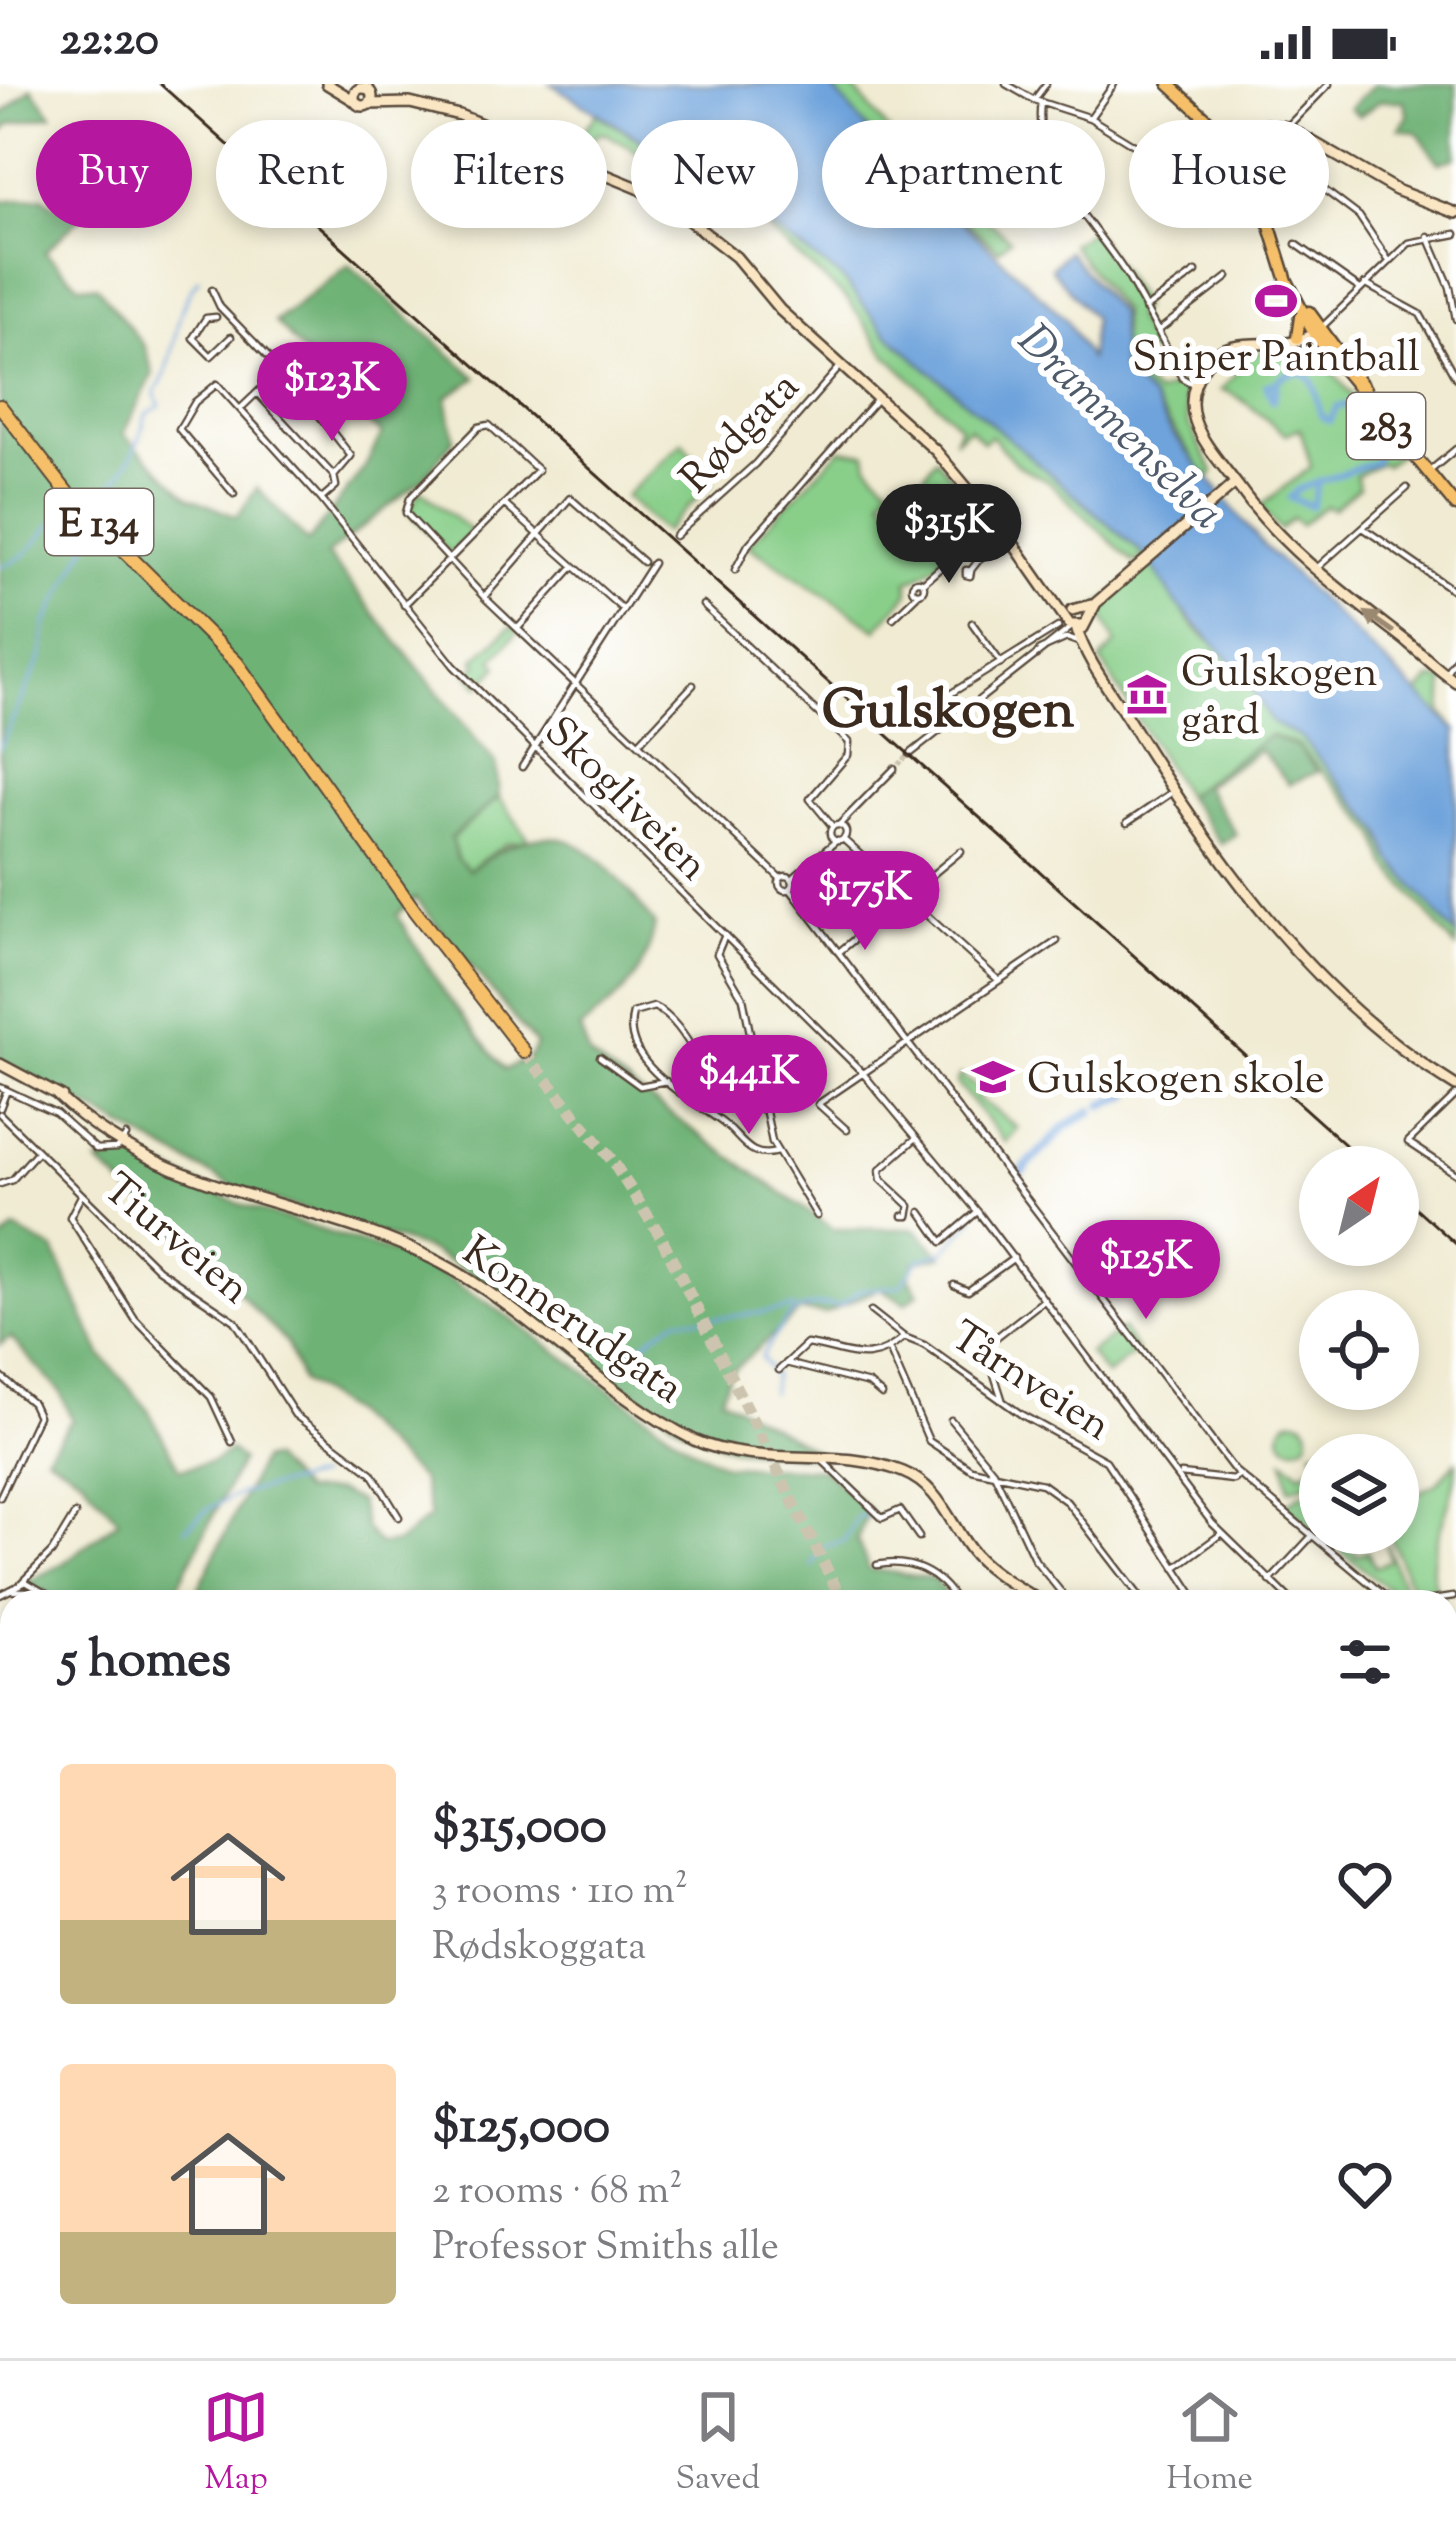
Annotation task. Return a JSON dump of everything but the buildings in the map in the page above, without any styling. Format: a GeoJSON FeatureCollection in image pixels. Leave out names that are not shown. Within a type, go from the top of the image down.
{"type":"FeatureCollection","features":[{"type":"Feature","properties":{"kind":"highway","name":"E 134"},"geometry":{"type":"LineString","coordinates":[[0,403],[83,511],[216,636],[524,1052]]}},
{"type":"Feature","properties":{"kind":"main road","name":"283"},"geometry":{"type":"LineString","coordinates":[[1169,84],[1212,120]]}},
{"type":"Feature","properties":{"kind":"main road","name":"283"},"geometry":{"type":"LineString","coordinates":[[1180,84],[1215,120]]}},
{"type":"Feature","properties":{"kind":"main road"},"geometry":{"type":"LineString","coordinates":[[332,87],[459,115],[661,200],[736,257],[780,310],[936,451],[994,520],[1073,621],[1085,652],[1174,790],[1273,925],[1321,978],[1389,1040],[1456,1086]]}},
{"type":"Feature","properties":{"kind":"main road"},"geometry":{"type":"LineString","coordinates":[[1329,150],[1396,190],[1456,213]]}},
{"type":"Feature","properties":{"kind":"main road","name":"283"},"geometry":{"type":"LineString","coordinates":[[1273,228],[1300,308],[1456,502]]}},
{"type":"Feature","properties":{"kind":"main road","name":"283"},"geometry":{"type":"LineString","coordinates":[[1278,228],[1288,266],[1319,328],[1456,502]]}},
{"type":"Feature","properties":{"kind":"main road","name":"283"},"geometry":{"type":"LineString","coordinates":[[1293,341],[1300,308]]}},
{"type":"Feature","properties":{"kind":"main road"},"geometry":{"type":"LineString","coordinates":[[1319,328],[1293,341],[1227,346],[1208,361],[1196,385],[1194,421],[1229,493],[1314,570],[1456,682]]}},
{"type":"Feature","properties":{"kind":"main road"},"geometry":{"type":"LineString","coordinates":[[1073,621],[1229,493]]}},
{"type":"Feature","properties":{"kind":"main road","name":"Konnerudgata"},"geometry":{"type":"LineString","coordinates":[[0,1064],[124,1139],[222,1190],[389,1240],[452,1269],[657,1417],[705,1444],[749,1456],[884,1466],[918,1479],[938,1498],[983,1563],[1024,1590]]}},
{"type":"Feature","properties":{"kind":"street"},"geometry":{"type":"LineString","coordinates":[[1006,84],[1037,101],[1090,118],[1129,142]]}},
{"type":"Feature","properties":{"kind":"street"},"geometry":{"type":"LineString","coordinates":[[1046,84],[1037,101],[1038,124],[1066,189],[1145,309],[1182,377],[1196,385]]}},
{"type":"Feature","properties":{"kind":"street"},"geometry":{"type":"LineString","coordinates":[[1090,118],[1114,84]]}},
{"type":"Feature","properties":{"kind":"street"},"geometry":{"type":"LineString","coordinates":[[1291,120],[1329,84]]}},
{"type":"Feature","properties":{"kind":"street"},"geometry":{"type":"LineString","coordinates":[[1329,193],[1359,216],[1389,261]]}},
{"type":"Feature","properties":{"kind":"street"},"geometry":{"type":"LineString","coordinates":[[1319,328],[1389,261],[1428,236],[1456,234]]}},
{"type":"Feature","properties":{"kind":"street"},"geometry":{"type":"LineString","coordinates":[[1428,236],[1450,286],[1456,319]]}},
{"type":"Feature","properties":{"kind":"street"},"geometry":{"type":"LineString","coordinates":[[1297,244],[1362,286],[1420,314],[1456,378]]}},
{"type":"Feature","properties":{"kind":"street"},"geometry":{"type":"LineString","coordinates":[[1145,309],[1196,272]]}},
{"type":"Feature","properties":{"kind":"street"},"geometry":{"type":"LineString","coordinates":[[1158,331],[1228,277]]}},
{"type":"Feature","properties":{"kind":"street"},"geometry":{"type":"LineString","coordinates":[[212,290],[220,307],[283,369],[240,410]]}},
{"type":"Feature","properties":{"kind":"street"},"geometry":{"type":"LineString","coordinates":[[216,317],[206,318],[193,338],[211,356],[231,338]]}},
{"type":"Feature","properties":{"kind":"street"},"geometry":{"type":"LineString","coordinates":[[1449,368],[1456,362]]}},
{"type":"Feature","properties":{"kind":"street","name":"Rødgata"},"geometry":{"type":"LineString","coordinates":[[675,536],[755,464],[842,364]]}},
{"type":"Feature","properties":{"kind":"street","name":"Skogliveien"},"geometry":{"type":"LineString","coordinates":[[234,494],[179,430],[195,402],[217,384],[321,499],[454,666],[861,1071],[1014,1258],[1222,1534],[1280,1590]]}},
{"type":"Feature","properties":{"kind":"street"},"geometry":{"type":"LineString","coordinates":[[273,410],[297,387],[350,452],[350,461],[334,476]]}},
{"type":"Feature","properties":{"kind":"street"},"geometry":{"type":"LineString","coordinates":[[257,393],[334,476],[336,486],[321,499]]}},
{"type":"Feature","properties":{"kind":"street"},"geometry":{"type":"LineString","coordinates":[[735,571],[748,544],[878,398]]}},
{"type":"Feature","properties":{"kind":"street"},"geometry":{"type":"LineString","coordinates":[[404,605],[449,560],[538,470],[483,425],[410,498],[406,513],[449,560],[484,597],[780,878],[791,879]]}},
{"type":"Feature","properties":{"kind":"street"},"geometry":{"type":"LineString","coordinates":[[1431,470],[1456,448]]}},
{"type":"Feature","properties":{"kind":"street"},"geometry":{"type":"LineString","coordinates":[[1314,570],[1407,488]]}},
{"type":"Feature","properties":{"kind":"street"},"geometry":{"type":"LineString","coordinates":[[484,597],[571,498],[643,562]]}},
{"type":"Feature","properties":{"kind":"street"},"geometry":{"type":"LineString","coordinates":[[504,504],[620,608]]}},
{"type":"Feature","properties":{"kind":"street"},"geometry":{"type":"LineString","coordinates":[[893,618],[919,593],[912,584],[922,583],[994,520]]}},
{"type":"Feature","properties":{"kind":"street"},"geometry":{"type":"LineString","coordinates":[[1363,528],[1456,592]]}},
{"type":"Feature","properties":{"kind":"street"},"geometry":{"type":"LineString","coordinates":[[970,570],[993,542],[983,530]]}},
{"type":"Feature","properties":{"kind":"street"},"geometry":{"type":"LineString","coordinates":[[522,767],[653,562]]}},
{"type":"Feature","properties":{"kind":"street"},"geometry":{"type":"LineString","coordinates":[[518,628],[573,567]]}},
{"type":"Feature","properties":{"kind":"street"},"geometry":{"type":"LineString","coordinates":[[703,605],[850,742],[848,755],[810,799],[840,840],[996,978]]}},
{"type":"Feature","properties":{"kind":"street"},"geometry":{"type":"LineString","coordinates":[[910,754],[1073,621]]}},
{"type":"Feature","properties":{"kind":"street"},"geometry":{"type":"LineString","coordinates":[[885,716],[900,724],[1073,621]]}},
{"type":"Feature","properties":{"kind":"street"},"geometry":{"type":"LineString","coordinates":[[972,623],[1000,663]]}},
{"type":"Feature","properties":{"kind":"street"},"geometry":{"type":"LineString","coordinates":[[1040,650],[1069,637],[1085,652]]}},
{"type":"Feature","properties":{"kind":"street"},"geometry":{"type":"LineString","coordinates":[[1444,675],[1456,658]]}},
{"type":"Feature","properties":{"kind":"street"},"geometry":{"type":"LineString","coordinates":[[639,743],[693,685]]}},
{"type":"Feature","properties":{"kind":"street"},"geometry":{"type":"LineString","coordinates":[[950,694],[962,710]]}},
{"type":"Feature","properties":{"kind":"street"},"geometry":{"type":"LineString","coordinates":[[821,851],[834,829],[894,769]]}},
{"type":"Feature","properties":{"kind":"street"},"geometry":{"type":"LineString","coordinates":[[1126,823],[1174,790]]}},
{"type":"Feature","properties":{"kind":"street"},"geometry":{"type":"LineString","coordinates":[[853,815],[840,840],[791,879],[790,889],[1239,1476],[1299,1527]]}},
{"type":"Feature","properties":{"kind":"street"},"geometry":{"type":"LineString","coordinates":[[834,829],[846,830]]}},
{"type":"Feature","properties":{"kind":"street"},"geometry":{"type":"LineString","coordinates":[[839,952],[961,851]]}},
{"type":"Feature","properties":{"kind":"street"},"geometry":{"type":"LineString","coordinates":[[780,878],[781,889],[790,889]]}},
{"type":"Feature","properties":{"kind":"street"},"geometry":{"type":"LineString","coordinates":[[725,935],[717,955],[743,998],[762,1109],[777,1152],[817,1216]]}},
{"type":"Feature","properties":{"kind":"street"},"geometry":{"type":"LineString","coordinates":[[847,1130],[817,1105],[996,978],[1057,941]]}},
{"type":"Feature","properties":{"kind":"street"},"geometry":{"type":"LineString","coordinates":[[762,1109],[748,1108],[722,1088],[671,1017],[654,1007],[638,1009],[631,1021],[633,1036],[666,1081],[751,1151],[777,1152]]}},
{"type":"Feature","properties":{"kind":"street"},"geometry":{"type":"LineString","coordinates":[[600,1057],[640,1085],[666,1081]]}},
{"type":"Feature","properties":{"kind":"street"},"geometry":{"type":"LineString","coordinates":[[3,1088],[58,1114],[93,1147],[104,1150],[124,1139]]}},
{"type":"Feature","properties":{"kind":"street","name":"Tiurveien"},"geometry":{"type":"LineString","coordinates":[[3,1088],[0,1111],[36,1153],[158,1270],[235,1321],[295,1415],[372,1473],[399,1517]]}},
{"type":"Feature","properties":{"kind":"street"},"geometry":{"type":"LineString","coordinates":[[1452,1174],[1408,1142],[1456,1095]]}},
{"type":"Feature","properties":{"kind":"street"},"geometry":{"type":"LineString","coordinates":[[903,1216],[908,1216],[910,1206],[881,1179],[880,1170],[916,1138]]}},
{"type":"Feature","properties":{"kind":"street"},"geometry":{"type":"LineString","coordinates":[[0,1184],[12,1180],[36,1153]]}},
{"type":"Feature","properties":{"kind":"street"},"geometry":{"type":"LineString","coordinates":[[81,1196],[70,1217],[73,1229],[100,1258],[135,1319],[205,1389],[232,1442]]}},
{"type":"Feature","properties":{"kind":"street"},"geometry":{"type":"LineString","coordinates":[[921,1213],[942,1242],[978,1212]]}},
{"type":"Feature","properties":{"kind":"street"},"geometry":{"type":"LineString","coordinates":[[954,1285],[968,1291],[1014,1258]]}},
{"type":"Feature","properties":{"kind":"street"},"geometry":{"type":"LineString","coordinates":[[1002,1401],[985,1346],[1044,1300]]}},
{"type":"Feature","properties":{"kind":"street","name":"Tårnveien"},"geometry":{"type":"LineString","coordinates":[[871,1311],[1002,1401],[1106,1461],[1190,1590]]}},
{"type":"Feature","properties":{"kind":"street","name":"Tårnveien"},"geometry":{"type":"LineString","coordinates":[[890,1351],[904,1337]]}},
{"type":"Feature","properties":{"kind":"street"},"geometry":{"type":"LineString","coordinates":[[779,1370],[807,1344],[868,1356],[890,1351],[929,1441],[971,1469],[1042,1484],[1067,1502],[1134,1590]]}},
{"type":"Feature","properties":{"kind":"street"},"geometry":{"type":"LineString","coordinates":[[786,1363],[864,1382],[882,1395]]}},
{"type":"Feature","properties":{"kind":"street"},"geometry":{"type":"LineString","coordinates":[[0,1376],[38,1413],[0,1497]]}},
{"type":"Feature","properties":{"kind":"street"},"geometry":{"type":"LineString","coordinates":[[951,1420],[993,1471],[1043,1570],[1059,1590]]}},
{"type":"Feature","properties":{"kind":"street"},"geometry":{"type":"LineString","coordinates":[[823,1460],[882,1518],[900,1510],[919,1538]]}},
{"type":"Feature","properties":{"kind":"street"},"geometry":{"type":"LineString","coordinates":[[1179,1474],[1232,1480],[1239,1476]]}},
{"type":"Feature","properties":{"kind":"street"},"geometry":{"type":"LineString","coordinates":[[10,1590],[52,1552],[75,1514]]}},
{"type":"Feature","properties":{"kind":"street"},"geometry":{"type":"LineString","coordinates":[[1175,1568],[1222,1534]]}},
{"type":"Feature","properties":{"kind":"street"},"geometry":{"type":"LineString","coordinates":[[1270,1581],[1299,1550]]}},
{"type":"Feature","properties":{"kind":"street"},"geometry":{"type":"LineString","coordinates":[[1332,1554],[1377,1590]]}},
{"type":"Feature","properties":{"kind":"street"},"geometry":{"type":"LineString","coordinates":[[877,1565],[909,1565],[932,1574],[946,1590]]}},
{"type":"Feature","properties":{"kind":"street"},"geometry":{"type":"LineString","coordinates":[[21,1583],[35,1590]]}},
{"type":"Feature","properties":{"kind":"green space"},"geometry":{"type":"Polygon","coordinates":[[[829,84],[850,84],[880,120],[860,120],[829,84]]]}},
{"type":"Feature","properties":{"kind":"green space"},"geometry":{"type":"Polygon","coordinates":[[[1374,84],[1456,84],[1456,157],[1439,163],[1417,132],[1399,128],[1408,117],[1404,101],[1380,101],[1359,116],[1350,108],[1374,84]]]}},
{"type":"Feature","properties":{"kind":"green space"},"geometry":{"type":"Polygon","coordinates":[[[32,88],[52,115],[11,124],[0,134],[0,116],[32,88]]]}},
{"type":"Feature","properties":{"kind":"green space"},"geometry":{"type":"Polygon","coordinates":[[[607,121],[631,135],[631,148],[607,134],[607,121]]]}},
{"type":"Feature","properties":{"kind":"green space"},"geometry":{"type":"Polygon","coordinates":[[[36,198],[36,228],[70,228],[45,252],[79,285],[97,286],[145,347],[153,374],[123,434],[189,497],[237,517],[257,488],[308,542],[365,467],[382,434],[275,322],[349,265],[477,378],[447,397],[454,439],[423,479],[327,555],[496,764],[499,797],[451,838],[457,859],[469,870],[529,839],[553,838],[575,843],[595,856],[655,924],[645,959],[630,984],[580,1029],[590,1057],[833,1229],[916,1229],[942,1256],[915,1262],[909,1277],[919,1293],[906,1303],[880,1288],[825,1314],[800,1311],[730,1373],[721,1397],[815,1450],[814,1457],[731,1448],[683,1428],[470,1273],[425,1249],[240,1190],[0,1060],[0,201],[36,198]],[[415,898],[397,915],[445,994],[505,1070],[530,1056],[536,1045],[415,898]]]}},
{"type":"Feature","properties":{"kind":"green space"},"geometry":{"type":"Polygon","coordinates":[[[765,228],[772,228],[841,277],[887,334],[1147,557],[1189,620],[1223,648],[1278,726],[1302,738],[1380,831],[1390,858],[1456,936],[1456,948],[1386,863],[1377,835],[1298,746],[1270,735],[1185,796],[1101,661],[1116,643],[1098,606],[1150,564],[1140,558],[1134,563],[1048,481],[1017,465],[991,436],[983,442],[969,427],[954,440],[960,426],[887,355],[847,299],[765,228]]]}},
{"type":"Feature","properties":{"kind":"green space"},"geometry":{"type":"Polygon","coordinates":[[[973,228],[997,228],[1010,239],[998,250],[973,228]]]}},
{"type":"Feature","properties":{"kind":"green space"},"geometry":{"type":"Polygon","coordinates":[[[1093,230],[1140,300],[1142,309],[1134,315],[1152,350],[1126,369],[1156,394],[1182,384],[1189,425],[1214,472],[1209,479],[1152,399],[1122,371],[1121,311],[1071,244],[1093,230]]]}},
{"type":"Feature","properties":{"kind":"green space"},"geometry":{"type":"Polygon","coordinates":[[[1311,346],[1400,453],[1385,466],[1381,463],[1356,476],[1359,487],[1333,509],[1326,506],[1300,525],[1293,518],[1280,530],[1260,506],[1311,467],[1300,428],[1285,434],[1221,390],[1240,369],[1237,352],[1273,353],[1311,346]]]}},
{"type":"Feature","properties":{"kind":"green space"},"geometry":{"type":"Polygon","coordinates":[[[683,442],[713,482],[664,532],[625,496],[683,442]]]}},
{"type":"Feature","properties":{"kind":"green space"},"geometry":{"type":"Polygon","coordinates":[[[841,449],[866,453],[868,464],[891,487],[882,498],[899,511],[936,458],[985,516],[951,554],[908,581],[909,593],[877,629],[748,545],[841,449]]]}},
{"type":"Feature","properties":{"kind":"green space"},"geometry":{"type":"Polygon","coordinates":[[[421,490],[472,532],[451,554],[408,511],[421,490]]]}},
{"type":"Feature","properties":{"kind":"green space"},"geometry":{"type":"Polygon","coordinates":[[[512,626],[518,632],[493,659],[499,666],[480,686],[468,674],[478,664],[474,660],[512,626]]]}},
{"type":"Feature","properties":{"kind":"green space"},"geometry":{"type":"Polygon","coordinates":[[[1430,679],[1444,680],[1442,712],[1456,730],[1440,721],[1419,693],[1430,679]]]}},
{"type":"Feature","properties":{"kind":"green space"},"geometry":{"type":"Polygon","coordinates":[[[1270,735],[1298,747],[1318,772],[1289,784],[1260,750],[1204,786],[1236,834],[1221,844],[1185,796],[1270,735]]]}},
{"type":"Feature","properties":{"kind":"green space"},"geometry":{"type":"Polygon","coordinates":[[[499,797],[530,841],[507,843],[468,870],[457,859],[451,839],[499,797]]]}},
{"type":"Feature","properties":{"kind":"green space"},"geometry":{"type":"Polygon","coordinates":[[[960,1075],[981,1091],[978,1098],[1018,1128],[1006,1143],[956,1083],[960,1075]]]}},
{"type":"Feature","properties":{"kind":"green space"},"geometry":{"type":"Polygon","coordinates":[[[137,1155],[239,1204],[415,1260],[490,1304],[692,1448],[725,1465],[823,1469],[869,1510],[857,1540],[869,1569],[935,1579],[943,1590],[198,1590],[261,1460],[271,1459],[303,1492],[336,1491],[359,1502],[365,1528],[379,1545],[397,1543],[430,1517],[421,1480],[348,1412],[301,1381],[287,1344],[222,1275],[98,1163],[137,1155]]]}},
{"type":"Feature","properties":{"kind":"green space"},"geometry":{"type":"Polygon","coordinates":[[[15,1229],[54,1250],[101,1355],[147,1408],[180,1469],[212,1462],[230,1450],[241,1460],[176,1590],[40,1590],[26,1582],[61,1565],[119,1520],[81,1477],[46,1455],[72,1420],[60,1392],[10,1337],[0,1345],[0,1242],[15,1229]]]}},
{"type":"Feature","properties":{"kind":"green space"},"geometry":{"type":"Polygon","coordinates":[[[1122,1329],[1137,1351],[1106,1376],[1089,1353],[1122,1329]]]}},
{"type":"Feature","properties":{"kind":"green space"},"geometry":{"type":"Polygon","coordinates":[[[1290,1420],[1300,1420],[1309,1434],[1299,1434],[1299,1446],[1290,1446],[1282,1438],[1282,1428],[1290,1420]]]}},
{"type":"Feature","properties":{"kind":"green space"},"geometry":{"type":"Polygon","coordinates":[[[1284,1460],[1299,1471],[1299,1486],[1290,1489],[1284,1460]]]}},
{"type":"Feature","properties":{"kind":"green space"},"geometry":{"type":"Polygon","coordinates":[[[1456,1462],[1433,1561],[1436,1590],[1416,1590],[1397,1554],[1419,1554],[1419,1492],[1436,1484],[1456,1462]]]}},
{"type":"Feature","properties":{"kind":"green space"},"geometry":{"type":"Polygon","coordinates":[[[1299,1495],[1299,1517],[1292,1511],[1286,1505],[1299,1495]]]}},
{"type":"Feature","properties":{"kind":"green space"},"geometry":{"type":"Polygon","coordinates":[[[1345,1554],[1368,1554],[1375,1567],[1390,1560],[1390,1554],[1404,1590],[1389,1590],[1345,1554]]]}},
{"type":"Feature","properties":{"kind":"water","name":"Drammenselva"},"geometry":{"type":"Polygon","coordinates":[[[551,84],[829,84],[860,120],[822,120],[822,228],[969,228],[1066,319],[1089,359],[1093,318],[1051,268],[1068,251],[1119,314],[1122,371],[1152,399],[1173,434],[1262,544],[1456,730],[1456,936],[1390,858],[1381,831],[1302,739],[1271,722],[1244,675],[1176,603],[1147,557],[887,334],[841,277],[772,228],[798,228],[798,120],[631,120],[631,134],[551,84]]]}},
{"type":"Feature","properties":{"kind":"waterway"},"geometry":{"type":"LineString","coordinates":[[86,508],[96,507],[113,485],[134,452],[146,414],[160,406],[155,392],[169,364],[183,305],[199,279]]}},
{"type":"Feature","properties":{"kind":"waterway"},"geometry":{"type":"LineString","coordinates":[[1277,384],[1273,401],[1266,384],[1292,373],[1307,376],[1322,417],[1330,421],[1337,406],[1349,405],[1381,440],[1375,462],[1299,489],[1290,498],[1312,506],[1318,484]]}},
{"type":"Feature","properties":{"kind":"waterway"},"geometry":{"type":"LineString","coordinates":[[0,566],[23,555],[56,521],[76,509]]}},
{"type":"Feature","properties":{"kind":"waterway"},"geometry":{"type":"LineString","coordinates":[[0,747],[42,656],[46,623],[95,531]]}},
{"type":"Feature","properties":{"kind":"waterway"},"geometry":{"type":"LineString","coordinates":[[1103,1105],[1130,1095]]}},
{"type":"Feature","properties":{"kind":"waterway"},"geometry":{"type":"LineString","coordinates":[[1021,1172],[1066,1126],[1092,1111]]}},
{"type":"Feature","properties":{"kind":"waterway"},"geometry":{"type":"LineString","coordinates":[[771,1393],[774,1375],[761,1357],[793,1314],[811,1306],[841,1306],[860,1290],[900,1286],[919,1260],[943,1252],[975,1217]]}},
{"type":"Feature","properties":{"kind":"waterway"},"geometry":{"type":"LineString","coordinates":[[615,1354],[627,1355],[677,1319],[794,1308]]}},
{"type":"Feature","properties":{"kind":"waterway"},"geometry":{"type":"LineString","coordinates":[[185,1529],[209,1508],[242,1493],[318,1477]]}},
{"type":"Feature","properties":{"kind":"waterway"},"geometry":{"type":"LineString","coordinates":[[812,1566],[822,1547],[844,1541],[858,1516],[873,1515]]}},
{"type":"Feature","properties":{"kind":"tunnel"},"geometry":{"type":"LineString","coordinates":[[894,769],[910,754]]}},
{"type":"Feature","properties":{"kind":"tunnel"},"geometry":{"type":"LineString","coordinates":[[524,1052],[611,1159],[660,1235],[837,1590]]}},
{"type":"Feature","properties":{"kind":"railway"},"geometry":{"type":"LineString","coordinates":[[160,84],[1347,1146]]}},
{"type":"Feature","properties":{"kind":"railway"},"geometry":{"type":"LineString","coordinates":[[1419,1211],[1456,1244]]}},
{"type":"Feature","properties":{"kind":"place","name":"Sniper Paintball"},"geometry":{"type":"Point","coordinates":[1276,301]}},
{"type":"Feature","properties":{"kind":"place","name":"Gulskogen gård"},"geometry":{"type":"Point","coordinates":[1147,694]}},
{"type":"Feature","properties":{"kind":"place","name":"Gulskogen skole"},"geometry":{"type":"Point","coordinates":[993,1077]}},
{"type":"Feature","properties":{"kind":"district","name":"Gulskogen"},"geometry":{"type":"Point","coordinates":[948,707]}}]}
